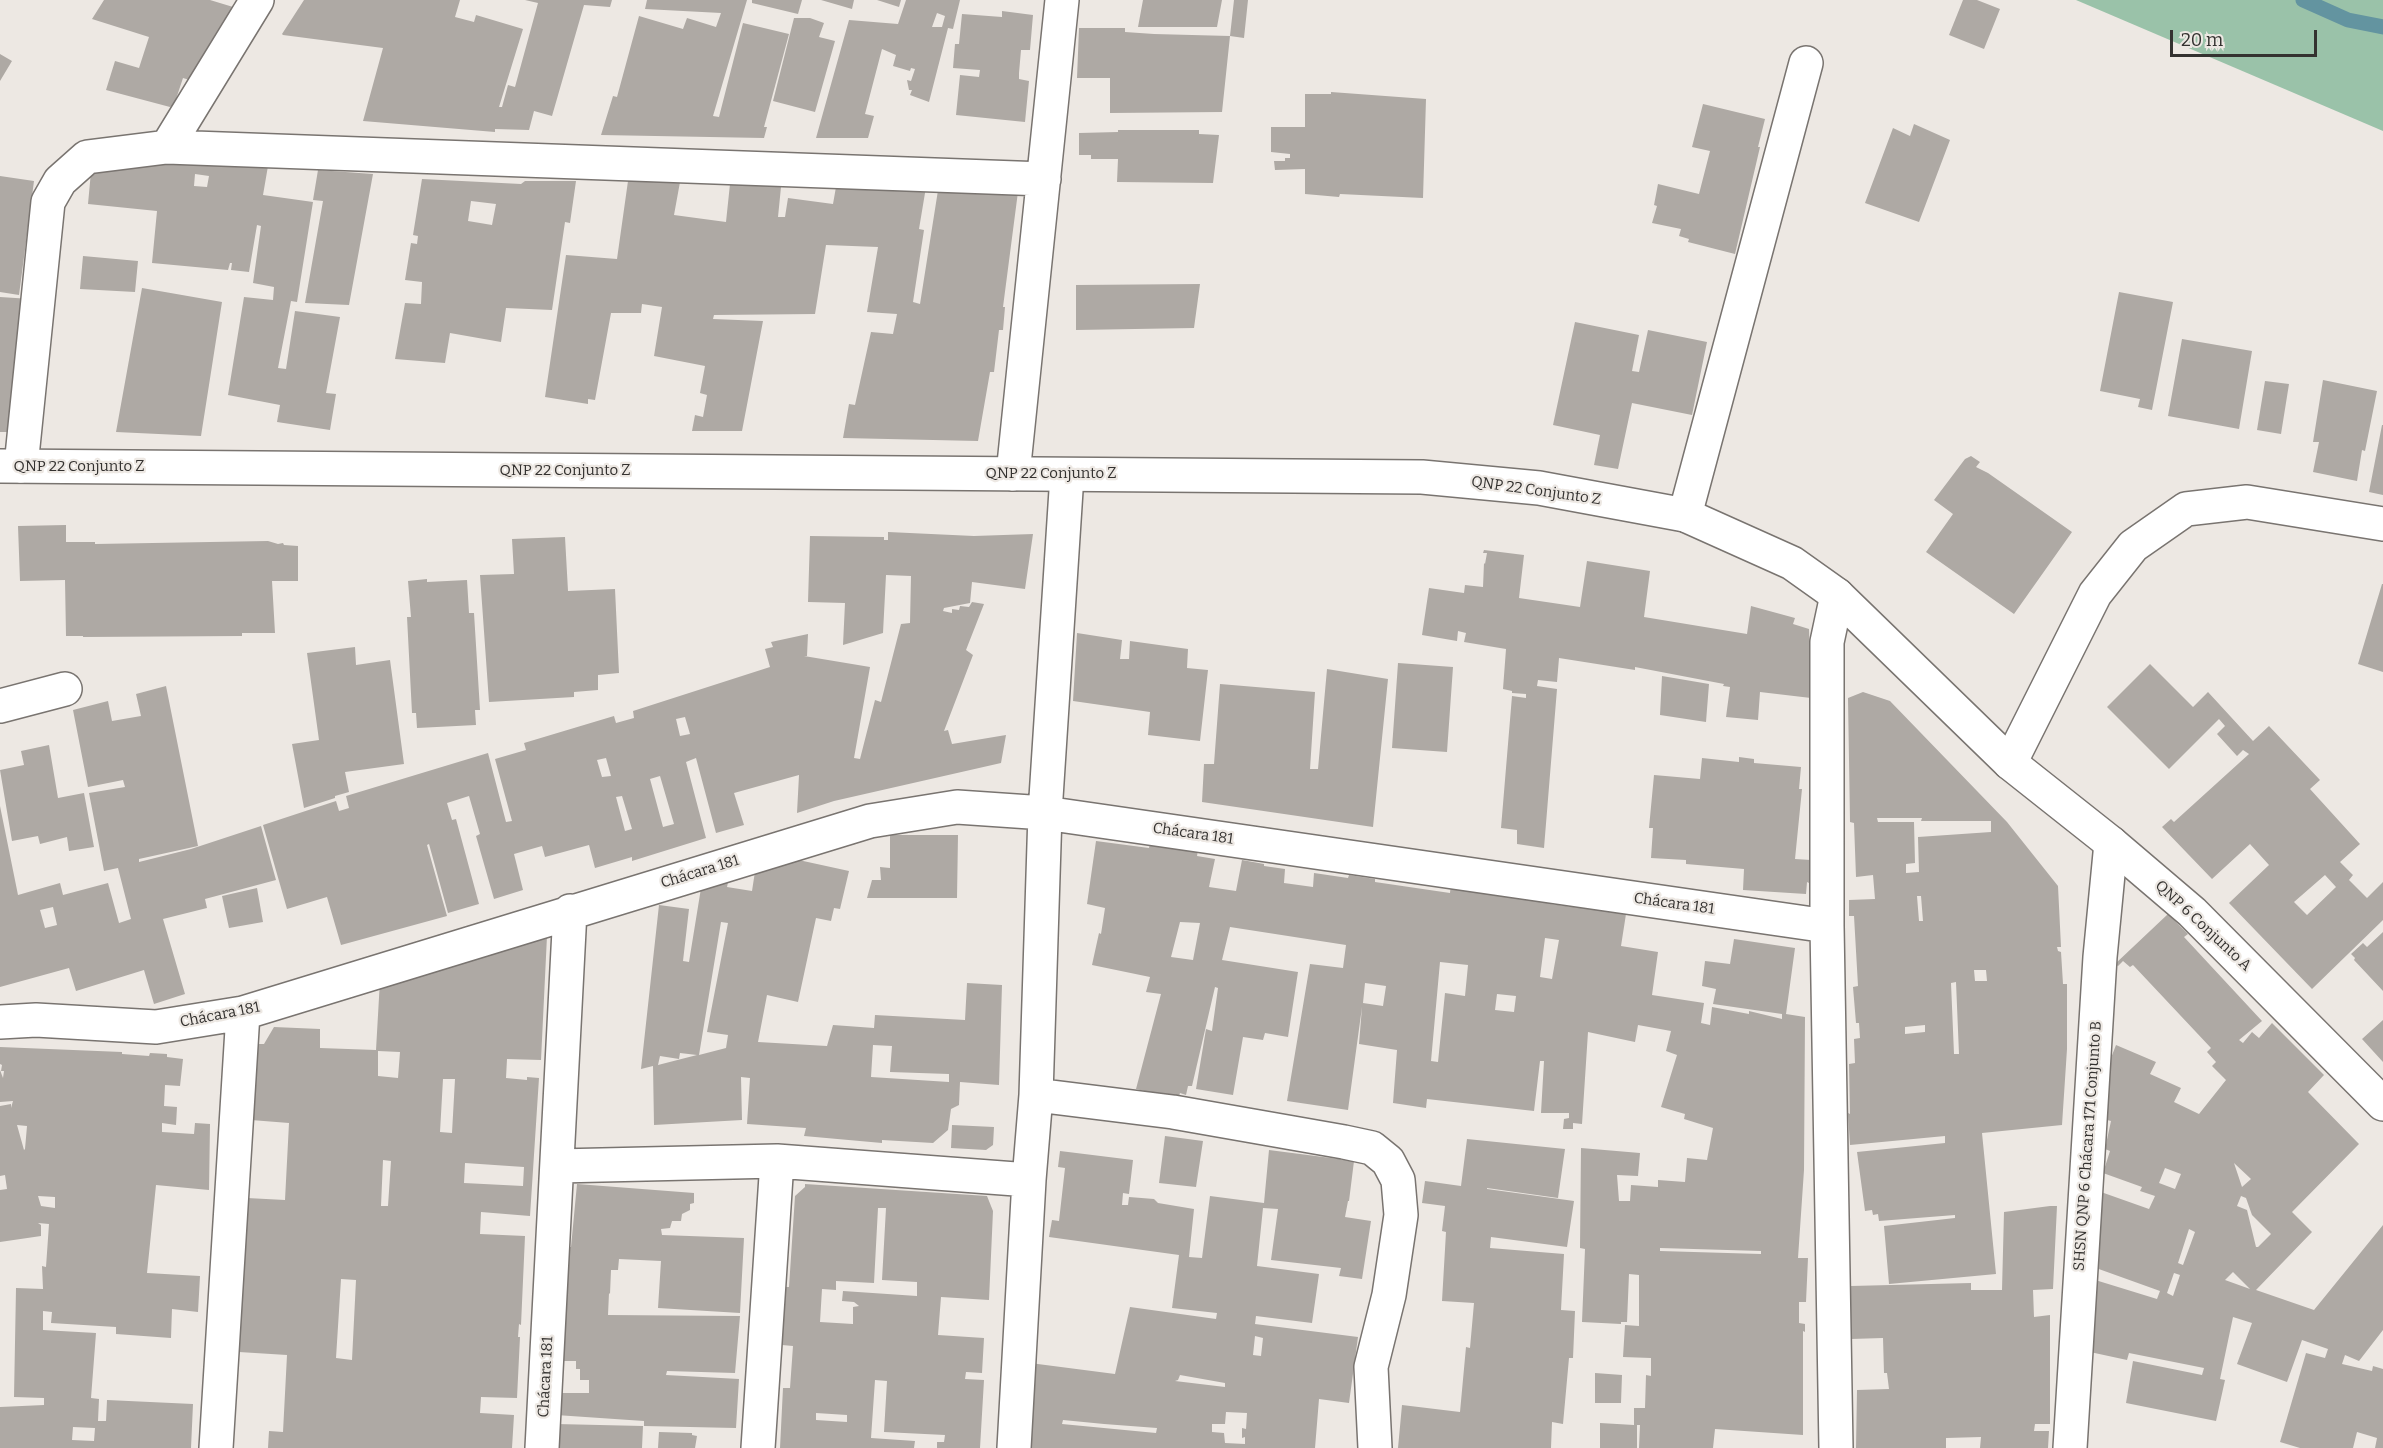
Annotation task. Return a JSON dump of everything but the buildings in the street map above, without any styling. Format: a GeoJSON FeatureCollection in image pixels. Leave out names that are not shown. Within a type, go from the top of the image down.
{"type":"FeatureCollection","features":[{"type":"Feature","properties":{"kind":"street"},"geometry":{"type":"LineString","coordinates":[[167,147],[257,0]]}},
{"type":"Feature","properties":{"kind":"street"},"geometry":{"type":"LineString","coordinates":[[1013,474],[1062,0]]}},
{"type":"Feature","properties":{"kind":"street"},"geometry":{"type":"LineString","coordinates":[[1685,515],[1806,63]]}},
{"type":"Feature","properties":{"kind":"street"},"geometry":{"type":"LineString","coordinates":[[11,466],[48,202],[60,181],[87,157],[167,147],[1044,179]]}},
{"type":"Feature","properties":{"kind":"street","name":"QNP 22 Conjunto Z"},"geometry":{"type":"LineString","coordinates":[[11,466],[1422,477],[1539,488],[1685,515],[1792,563],[1837,595],[2010,763]]}},
{"type":"Feature","properties":{"kind":"street"},"geometry":{"type":"LineString","coordinates":[[1014,1448],[1036,1095],[1045,813],[1067,475]]}},
{"type":"Feature","properties":{"kind":"street"},"geometry":{"type":"LineString","coordinates":[[2010,763],[2095,594],[2133,546],[2186,509],[2247,502],[2383,524]]}},
{"type":"Feature","properties":{"kind":"street"},"geometry":{"type":"LineString","coordinates":[[1836,1448],[1827,926],[1827,642],[1837,595]]}},
{"type":"Feature","properties":{"kind":"street"},"geometry":{"type":"LineString","coordinates":[[0,706],[65,689]]}},
{"type":"Feature","properties":{"kind":"street","name":"QNP 6 Conjunto A"},"geometry":{"type":"LineString","coordinates":[[2010,763],[2111,843],[2192,912],[2383,1104]]}},
{"type":"Feature","properties":{"kind":"street","name":"Chácara 181"},"geometry":{"type":"LineString","coordinates":[[0,1022],[36,1020],[156,1027],[243,1013],[870,821],[957,807],[1045,813],[1827,926]]}},
{"type":"Feature","properties":{"kind":"street","name":"SHSN QNP 6 Chácara 171 Conjunto B"},"geometry":{"type":"LineString","coordinates":[[2070,1448],[2100,957],[2111,843]]}},
{"type":"Feature","properties":{"kind":"street","name":"Chácara 181"},"geometry":{"type":"LineString","coordinates":[[542,1448],[570,911]]}},
{"type":"Feature","properties":{"kind":"street"},"geometry":{"type":"LineString","coordinates":[[216,1448],[243,1013]]}},
{"type":"Feature","properties":{"kind":"street"},"geometry":{"type":"LineString","coordinates":[[1036,1095],[1173,1112],[1344,1142],[1372,1148],[1388,1161],[1398,1180],[1401,1215],[1389,1295],[1371,1367],[1375,1448]]}},
{"type":"Feature","properties":{"kind":"street"},"geometry":{"type":"LineString","coordinates":[[558,1166],[777,1161],[1029,1180]]}},
{"type":"Feature","properties":{"kind":"street"},"geometry":{"type":"LineString","coordinates":[[758,1448],[777,1161]]}},
{"type":"Feature","properties":{"kind":"green space"},"geometry":{"type":"Polygon","coordinates":[[[2076,0],[2383,0],[2383,131],[2076,0]]]}},
{"type":"Feature","properties":{"kind":"waterway"},"geometry":{"type":"LineString","coordinates":[[2303,0],[2348,20],[2383,27]]}}]}
